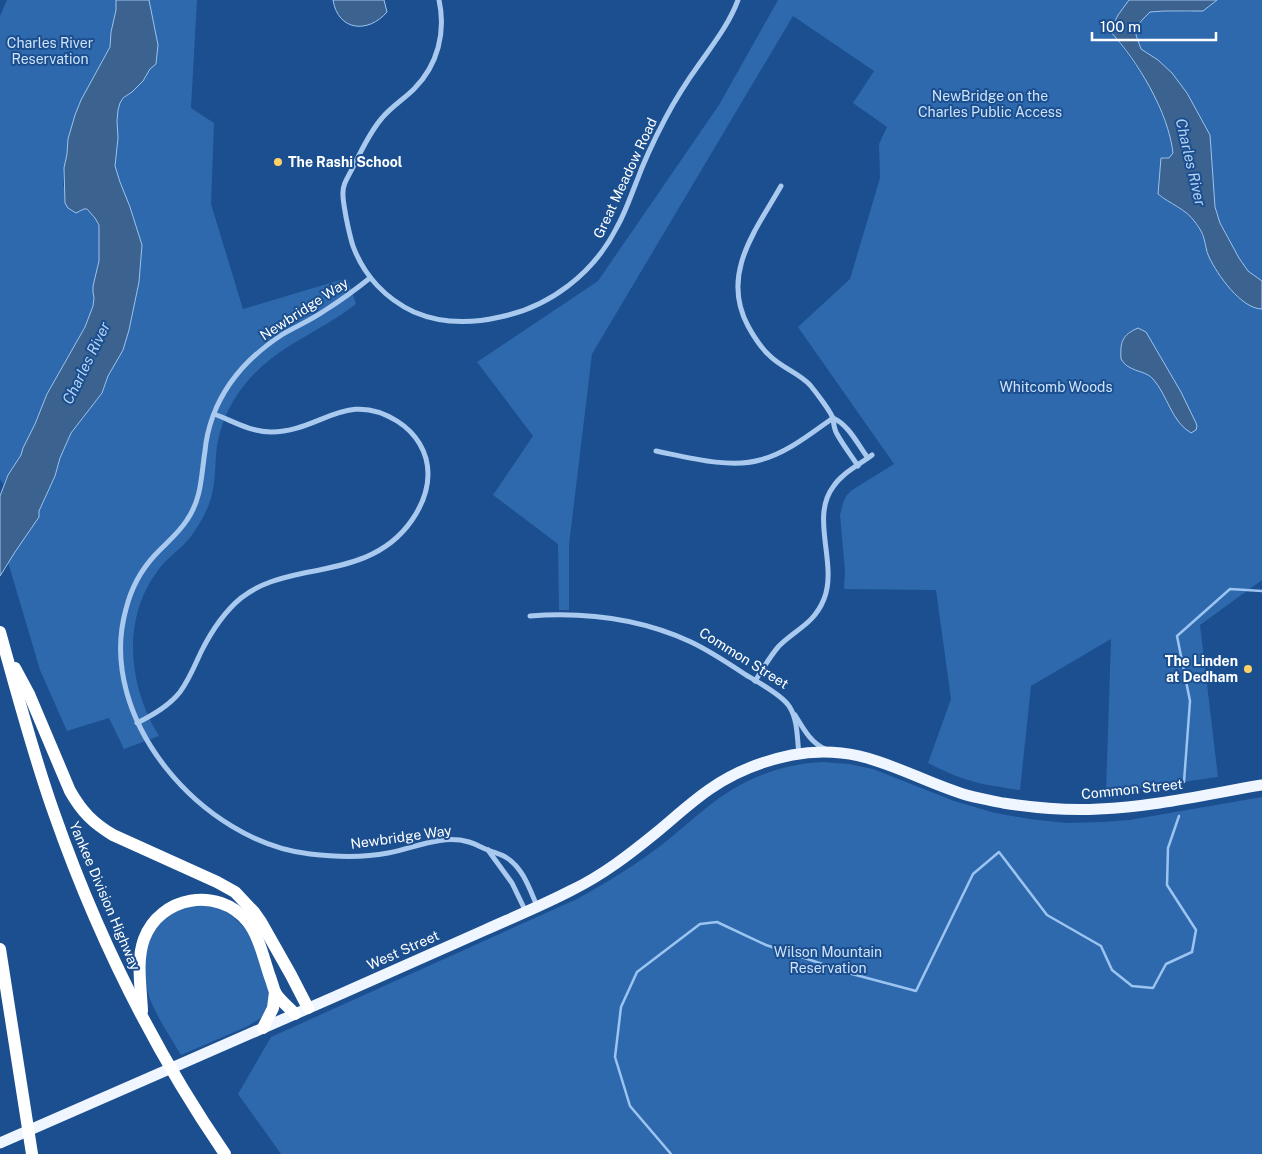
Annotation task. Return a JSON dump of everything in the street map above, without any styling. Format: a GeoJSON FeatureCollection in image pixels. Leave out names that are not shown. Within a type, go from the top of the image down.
{"type":"FeatureCollection","features":[{"type":"Feature","properties":{"kind":"highway","name":"Yankee Division Highway"},"geometry":{"type":"LineString","coordinates":[[0,632],[30,742],[64,842],[101,932],[142,1016],[224,1154]]}},
{"type":"Feature","properties":{"kind":"highway"},"geometry":{"type":"LineString","coordinates":[[4,648],[30,694],[70,791],[86,815],[101,828],[113,835],[235,892],[261,922],[308,1008]]}},
{"type":"Feature","properties":{"kind":"highway"},"geometry":{"type":"LineString","coordinates":[[142,1016],[140,956],[150,927],[169,908],[187,901],[205,899],[217,901],[233,908],[250,925],[256,936],[275,992],[295,1014]]}},
{"type":"Feature","properties":{"kind":"highway"},"geometry":{"type":"LineString","coordinates":[[0,949],[32,1152]]}},
{"type":"Feature","properties":{"kind":"highway"},"geometry":{"type":"LineString","coordinates":[[263,1028],[273,1008],[275,992]]}},
{"type":"Feature","properties":{"kind":"main road","name":"Common Street"},"geometry":{"type":"LineString","coordinates":[[799,754],[832,752],[859,755],[967,795],[1028,807],[1077,810],[1102,809],[1155,803],[1262,785]]}},
{"type":"Feature","properties":{"kind":"main road","name":"West Street"},"geometry":{"type":"LineString","coordinates":[[0,1142],[295,1014],[573,890],[632,853],[710,788],[743,770],[799,754]]}},
{"type":"Feature","properties":{"kind":"street","name":"Great Meadow Road"},"geometry":{"type":"LineString","coordinates":[[439,0],[442,32],[439,46],[430,67],[419,84],[386,113],[373,129],[343,189],[343,196],[351,241],[359,260],[370,278],[385,294],[411,310],[434,319],[456,322],[479,321],[516,313],[537,305],[569,285],[604,250],[624,212],[647,154],[665,118],[690,78],[724,30],[738,0]]}},
{"type":"Feature","properties":{"kind":"street"},"geometry":{"type":"LineString","coordinates":[[755,681],[778,647],[809,622],[818,612],[824,600],[829,580],[824,522],[826,503],[830,492],[837,482],[870,457],[847,428],[833,418],[808,383],[775,361],[764,349],[746,323],[739,303],[738,283],[744,254],[753,234],[781,186]]}},
{"type":"Feature","properties":{"kind":"street","name":"Newbridge Way"},"geometry":{"type":"LineString","coordinates":[[370,278],[342,300],[282,335],[260,351],[235,378],[221,399],[210,427],[205,448],[201,489],[193,510],[182,528],[152,558],[143,570],[131,593],[123,617],[122,676],[137,723],[152,748],[182,786],[214,815],[231,827],[267,844],[300,853],[340,856],[380,854],[398,851],[430,841],[457,840],[469,842],[502,855],[513,862],[523,876],[538,906]]}},
{"type":"Feature","properties":{"kind":"street"},"geometry":{"type":"LineString","coordinates":[[137,723],[166,706],[181,690],[210,636],[226,614],[242,597],[260,586],[275,580],[347,564],[378,551],[391,542],[409,524],[420,505],[427,484],[428,465],[418,440],[410,430],[399,422],[379,413],[367,410],[347,410],[334,413],[299,428],[272,432],[244,427],[214,414]]}},
{"type":"Feature","properties":{"kind":"street"},"geometry":{"type":"LineString","coordinates":[[656,451],[721,462],[752,462],[789,448],[833,418]]}},
{"type":"Feature","properties":{"kind":"street"},"geometry":{"type":"LineString","coordinates":[[833,418],[837,434],[858,466]]}},
{"type":"Feature","properties":{"kind":"street","name":"Common Street"},"geometry":{"type":"LineString","coordinates":[[530,616],[561,614],[621,620],[668,633],[701,647],[781,697],[788,704],[812,740],[832,752]]}},
{"type":"Feature","properties":{"kind":"street","name":"Common Street"},"geometry":{"type":"LineString","coordinates":[[791,709],[796,724],[799,754]]}},
{"type":"Feature","properties":{"kind":"street"},"geometry":{"type":"LineString","coordinates":[[488,850],[512,883],[526,912]]}},
{"type":"Feature","properties":{"kind":"green space","name":"Charles River Reservation"},"geometry":{"type":"Polygon","coordinates":[[[7,0],[116,0],[116,10],[110,47],[81,100],[75,115],[68,139],[64,168],[63,186],[79,212],[84,209],[90,212],[99,225],[99,261],[93,286],[93,306],[85,327],[47,394],[21,455],[3,484],[0,479],[0,16],[7,0]]]}},
{"type":"Feature","properties":{"kind":"green space"},"geometry":{"type":"Polygon","coordinates":[[[149,0],[197,0],[191,108],[214,123],[211,204],[243,309],[347,278],[356,304],[274,356],[255,373],[234,399],[225,417],[219,436],[214,486],[207,509],[188,540],[159,569],[147,588],[134,630],[135,674],[141,696],[159,736],[124,749],[109,718],[67,731],[40,670],[8,562],[38,516],[71,433],[102,393],[108,376],[123,350],[129,330],[139,282],[142,246],[115,166],[118,138],[117,121],[120,103],[142,82],[150,69],[158,45],[149,0]]]}},
{"type":"Feature","properties":{"kind":"green space","name":"Whitcomb Woods"},"geometry":{"type":"Polygon","coordinates":[[[778,0],[1129,0],[1112,25],[1118,41],[1146,80],[1168,129],[1173,154],[1170,158],[1164,157],[1161,159],[1159,183],[1169,202],[1187,213],[1195,221],[1204,236],[1206,248],[1216,269],[1237,297],[1257,309],[1262,309],[1262,580],[1200,625],[1218,777],[1106,793],[1111,639],[1031,686],[1020,790],[971,781],[928,763],[951,699],[936,590],[844,589],[845,571],[840,515],[843,503],[846,496],[852,490],[894,464],[798,327],[850,279],[880,178],[879,144],[887,127],[853,103],[874,71],[793,16],[592,354],[569,545],[569,610],[559,610],[558,544],[493,495],[533,436],[477,362],[598,281],[719,105],[778,0]]]}},
{"type":"Feature","properties":{"kind":"green space"},"geometry":{"type":"Polygon","coordinates":[[[1217,0],[1262,0],[1262,281],[1248,271],[1220,223],[1215,207],[1210,135],[1187,93],[1172,73],[1158,60],[1141,49],[1136,35],[1138,25],[1150,12],[1190,12],[1209,7],[1217,0]]]}},
{"type":"Feature","properties":{"kind":"green space","name":"Wilson Mountain Reservation"},"geometry":{"type":"Polygon","coordinates":[[[823,762],[849,764],[873,769],[954,801],[995,813],[1066,823],[1129,820],[1262,797],[1262,1154],[281,1154],[238,1094],[271,1037],[577,899],[643,858],[718,799],[745,782],[790,766],[823,762]]]}},
{"type":"Feature","properties":{"kind":"green space"},"geometry":{"type":"Polygon","coordinates":[[[196,905],[207,905],[221,909],[231,915],[245,928],[252,939],[262,964],[270,1000],[261,1018],[246,1027],[181,1055],[152,1004],[145,981],[145,957],[147,945],[158,924],[170,914],[196,905]]]}},
{"type":"Feature","properties":{"kind":"water","name":"Charles River"},"geometry":{"type":"Polygon","coordinates":[[[116,0],[149,0],[158,45],[156,64],[150,69],[143,81],[123,98],[118,110],[117,121],[118,138],[115,166],[142,245],[139,282],[123,350],[108,376],[102,393],[71,433],[60,458],[55,476],[39,511],[39,517],[0,576],[0,496],[8,475],[21,455],[47,394],[85,327],[93,306],[93,286],[99,261],[99,225],[87,209],[76,213],[68,208],[65,203],[64,168],[68,139],[75,115],[81,100],[110,47],[116,0]]]}},
{"type":"Feature","properties":{"kind":"water"},"geometry":{"type":"Polygon","coordinates":[[[333,0],[384,0],[387,12],[371,24],[355,26],[341,18],[333,0]]]}},
{"type":"Feature","properties":{"kind":"water","name":"Charles River"},"geometry":{"type":"Polygon","coordinates":[[[1129,0],[1217,0],[1203,11],[1150,12],[1138,25],[1136,35],[1141,49],[1158,60],[1172,73],[1187,93],[1210,135],[1215,207],[1220,223],[1239,258],[1248,271],[1262,281],[1262,309],[1246,303],[1238,297],[1213,264],[1207,252],[1203,234],[1195,222],[1191,217],[1158,194],[1161,158],[1169,158],[1173,153],[1170,137],[1158,104],[1141,72],[1121,43],[1110,31],[1118,15],[1129,0]]]}},
{"type":"Feature","properties":{"kind":"water"},"geometry":{"type":"Polygon","coordinates":[[[1138,328],[1146,332],[1181,392],[1197,426],[1196,430],[1191,433],[1184,428],[1174,415],[1153,379],[1128,366],[1121,359],[1121,348],[1125,336],[1138,328]]]}},
{"type":"Feature","properties":{"kind":"waterway"},"geometry":{"type":"LineString","coordinates":[[1184,782],[1190,701],[1177,636],[1230,589],[1262,591]]}},
{"type":"Feature","properties":{"kind":"waterway"},"geometry":{"type":"LineString","coordinates":[[671,1154],[630,1106],[615,1057],[621,1007],[637,972],[700,924],[717,922],[766,945],[852,974],[916,991],[973,874],[999,852],[1047,915],[1101,946],[1112,970],[1132,986],[1153,988],[1166,964],[1192,952],[1196,930],[1167,885],[1168,848],[1179,816]]}},
{"type":"Feature","properties":{"kind":"place","name":"The Rashi School"},"geometry":{"type":"Point","coordinates":[278,162]}},
{"type":"Feature","properties":{"kind":"place","name":"The Linden at Dedham"},"geometry":{"type":"Point","coordinates":[1248,669]}},
{"type":"Feature","properties":{"kind":"park label","name":"NewBridge on the Charles Public Access"},"geometry":{"type":"Point","coordinates":[990,104]}}]}
